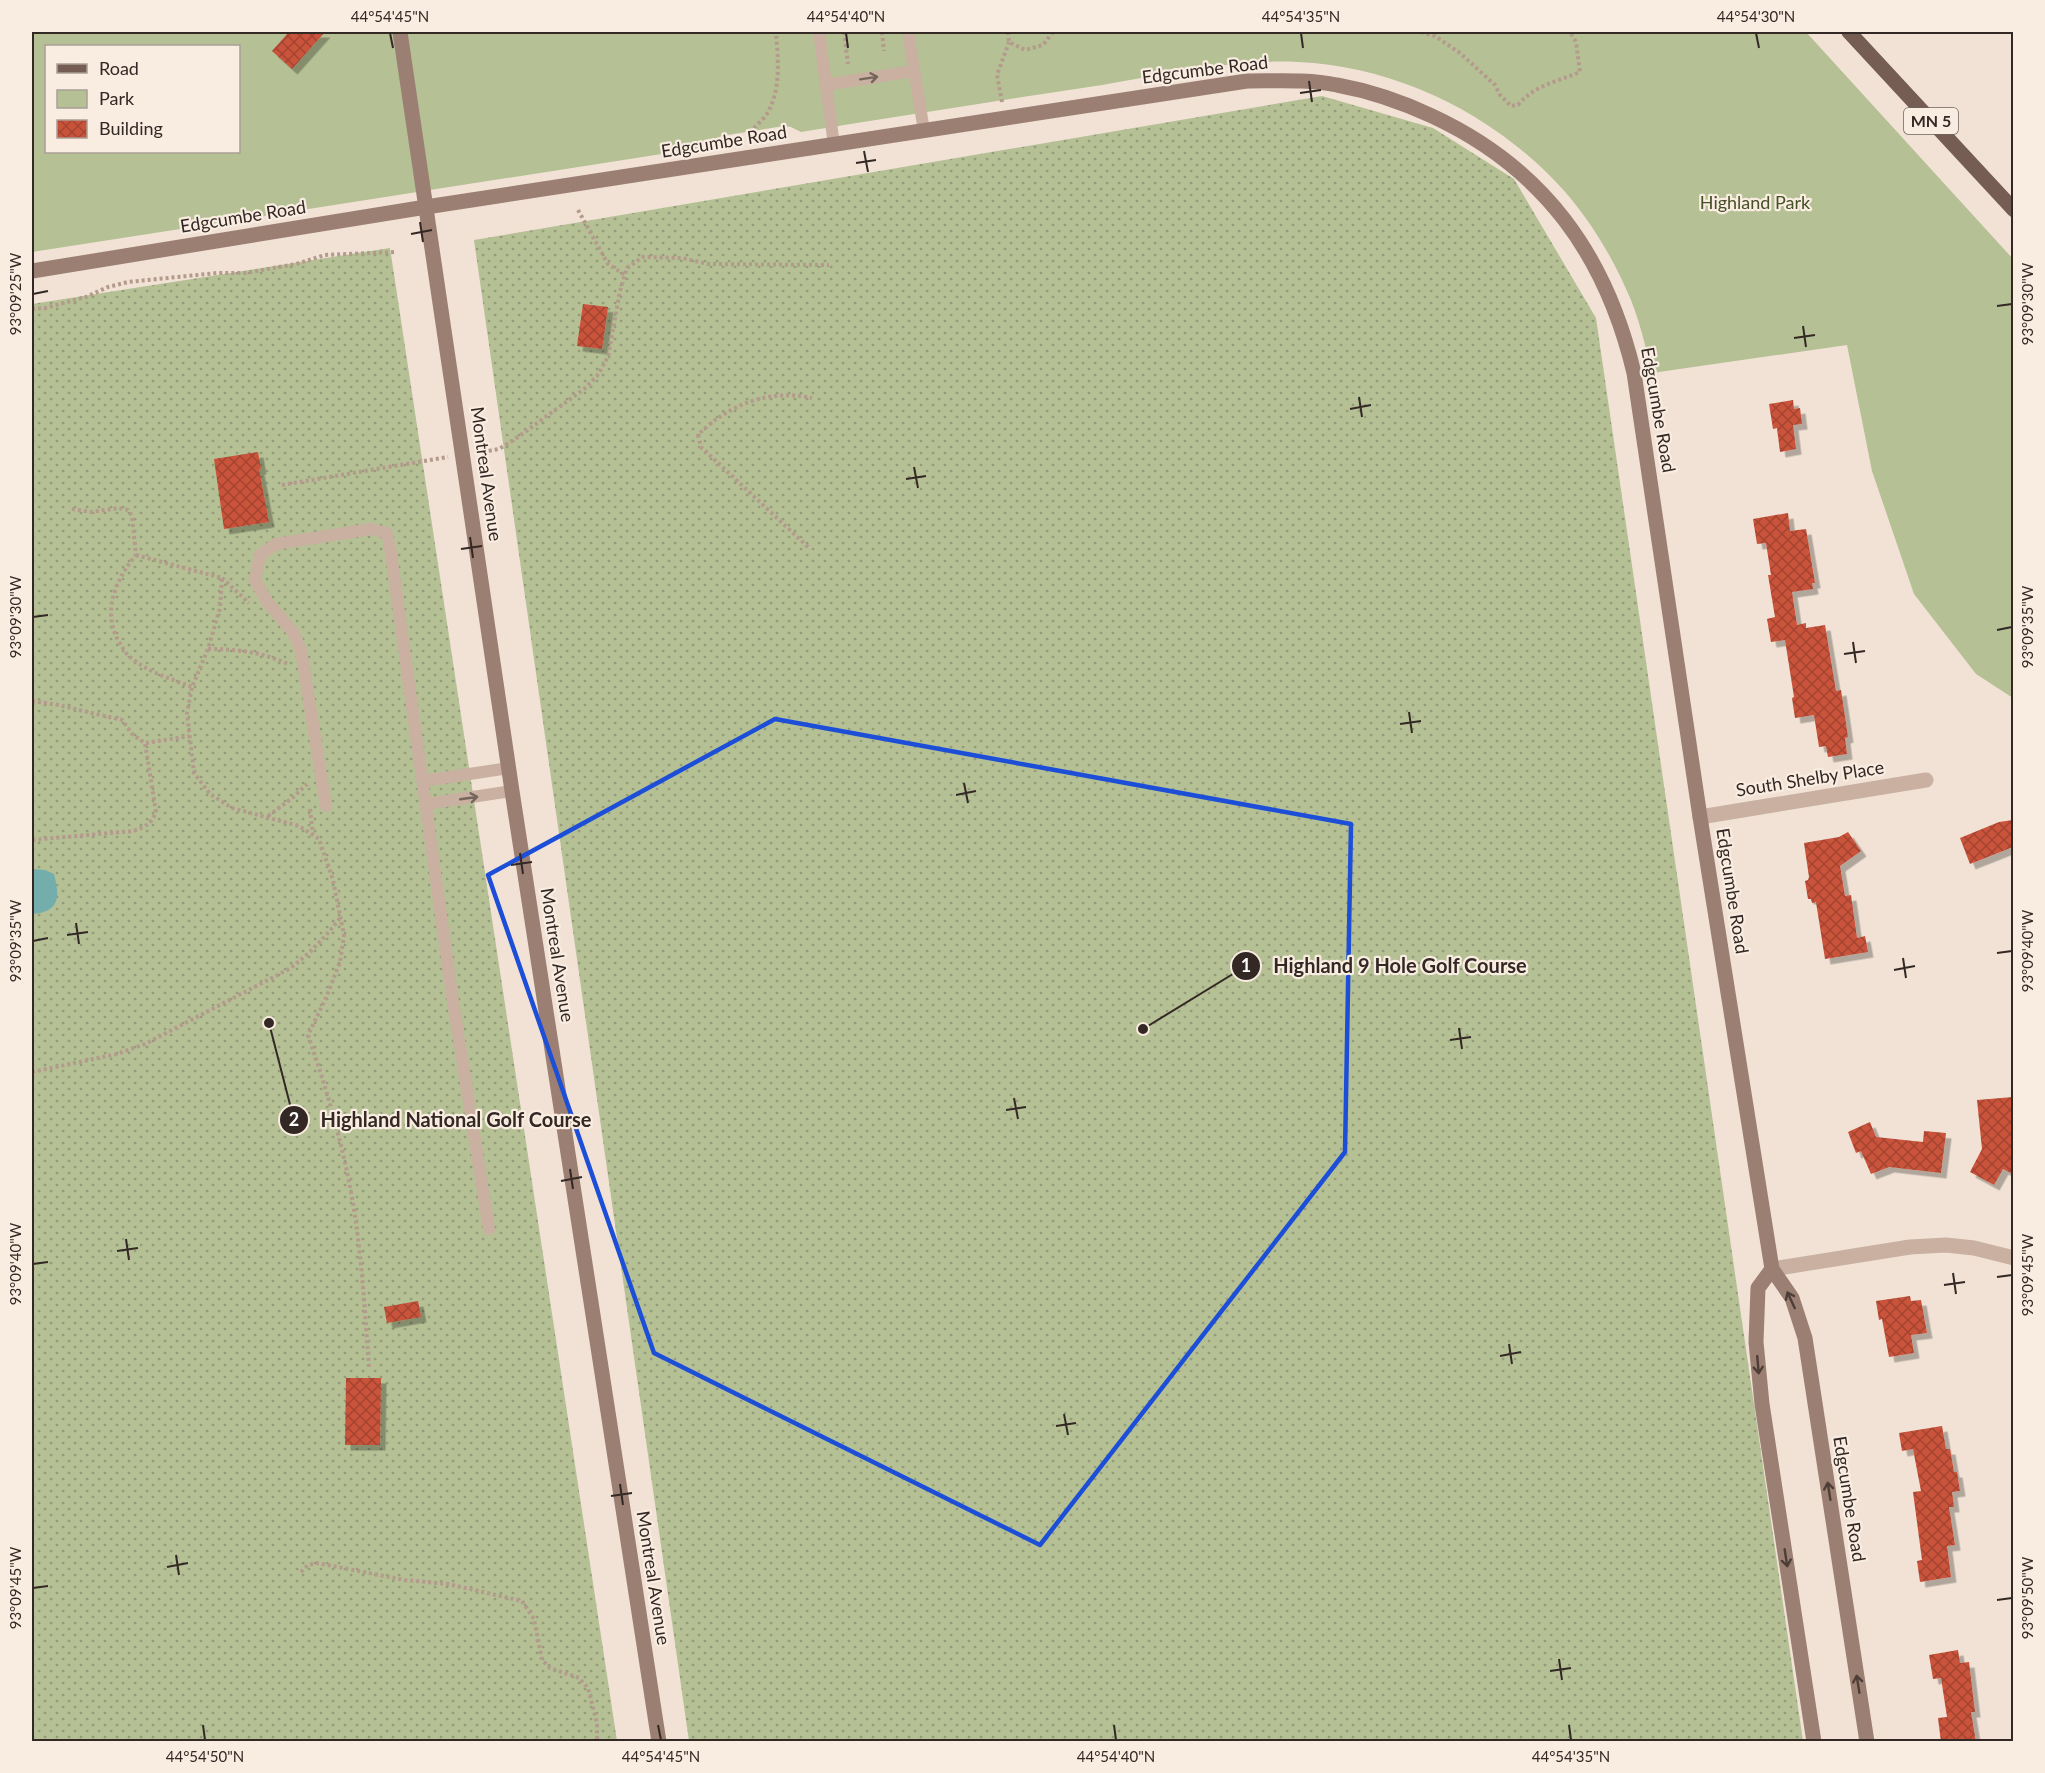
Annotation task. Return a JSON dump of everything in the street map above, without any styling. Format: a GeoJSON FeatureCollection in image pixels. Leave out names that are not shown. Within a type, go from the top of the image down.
{"type":"FeatureCollection","features":[{"type":"Feature","properties":{"kind":"main road","name":"MN 5"},"geometry":{"type":"LineString","coordinates":[[1849,32],[2013,210]]}},
{"type":"Feature","properties":{"kind":"street","name":"Montreal Avenue"},"geometry":{"type":"LineString","coordinates":[[400,32],[512,791],[659,1742]]}},
{"type":"Feature","properties":{"kind":"street","name":"Edgcumbe Road"},"geometry":{"type":"LineString","coordinates":[[32,271],[426,207],[1247,81],[1336,84],[1374,93],[1413,107],[1459,128],[1495,150],[1528,178],[1554,206],[1578,239],[1614,305],[1627,341],[1636,385],[1700,817],[1772,1269],[1792,1298],[1805,1338],[1867,1742]]}},
{"type":"Feature","properties":{"kind":"street","name":"South Shelby Place"},"geometry":{"type":"LineString","coordinates":[[1700,817],[1926,780]]}},
{"type":"Feature","properties":{"kind":"street"},"geometry":{"type":"LineString","coordinates":[[1814,1742],[1762,1404],[1756,1342],[1758,1288],[1772,1269],[1910,1247],[1946,1245],[1974,1248],[2013,1258]]}},
{"type":"Feature","properties":{"kind":"lane"},"geometry":{"type":"LineString","coordinates":[[819,32],[834,145]]}},
{"type":"Feature","properties":{"kind":"lane"},"geometry":{"type":"LineString","coordinates":[[908,32],[924,131]]}},
{"type":"Feature","properties":{"kind":"lane"},"geometry":{"type":"LineString","coordinates":[[825,85],[913,71]]}},
{"type":"Feature","properties":{"kind":"lane"},"geometry":{"type":"LineString","coordinates":[[326,806],[301,650],[293,632],[268,603],[255,580],[260,555],[276,544],[371,530],[387,533],[456,1019],[489,1229]]}},
{"type":"Feature","properties":{"kind":"lane"},"geometry":{"type":"LineString","coordinates":[[423,781],[509,768]]}},
{"type":"Feature","properties":{"kind":"lane"},"geometry":{"type":"LineString","coordinates":[[426,804],[512,791]]}},
{"type":"Feature","properties":{"kind":"path"},"geometry":{"type":"LineString","coordinates":[[754,128],[769,111],[776,89],[778,57],[776,32]]}},
{"type":"Feature","properties":{"kind":"path"},"geometry":{"type":"LineString","coordinates":[[844,32],[848,64]]}},
{"type":"Feature","properties":{"kind":"path"},"geometry":{"type":"LineString","coordinates":[[882,32],[884,51]]}},
{"type":"Feature","properties":{"kind":"path"},"geometry":{"type":"LineString","coordinates":[[1005,118],[997,75],[1010,42],[1008,32]]}},
{"type":"Feature","properties":{"kind":"path"},"geometry":{"type":"LineString","coordinates":[[1010,42],[1025,51],[1043,45],[1053,32]]}},
{"type":"Feature","properties":{"kind":"path"},"geometry":{"type":"LineString","coordinates":[[1398,32],[1421,32],[1435,36],[1460,53],[1496,85],[1500,95],[1511,106],[1518,105],[1526,95],[1544,84],[1580,72],[1576,42],[1570,32]]}},
{"type":"Feature","properties":{"kind":"path"},"geometry":{"type":"LineString","coordinates":[[578,210],[609,264],[625,275]]}},
{"type":"Feature","properties":{"kind":"path"},"geometry":{"type":"LineString","coordinates":[[32,309],[45,308],[86,297],[108,287],[128,282],[218,273],[245,273],[296,264],[325,255],[394,252]]}},
{"type":"Feature","properties":{"kind":"path"},"geometry":{"type":"LineString","coordinates":[[282,485],[499,449],[584,389],[597,376],[608,357],[627,268],[643,257],[682,258],[708,264],[829,265]]}},
{"type":"Feature","properties":{"kind":"path"},"geometry":{"type":"LineString","coordinates":[[808,547],[701,447],[698,435],[706,426],[732,408],[748,402],[778,395],[799,395],[812,398]]}},
{"type":"Feature","properties":{"kind":"path"},"geometry":{"type":"LineString","coordinates":[[72,510],[92,512],[119,508],[128,510],[132,516],[136,555],[115,587],[110,615],[115,635],[128,656],[153,671],[192,687]]}},
{"type":"Feature","properties":{"kind":"path"},"geometry":{"type":"LineString","coordinates":[[136,555],[222,578],[255,609]]}},
{"type":"Feature","properties":{"kind":"path"},"geometry":{"type":"LineString","coordinates":[[222,578],[220,608],[208,649],[192,687],[187,713],[194,773],[210,794],[232,808],[299,826],[319,839],[333,880],[344,935],[340,962],[308,1035],[340,1139],[353,1203],[361,1258],[369,1368]]}},
{"type":"Feature","properties":{"kind":"path"},"geometry":{"type":"LineString","coordinates":[[208,649],[255,652],[288,664]]}},
{"type":"Feature","properties":{"kind":"path"},"geometry":{"type":"LineString","coordinates":[[286,653],[290,675]]}},
{"type":"Feature","properties":{"kind":"path"},"geometry":{"type":"LineString","coordinates":[[32,701],[122,720],[133,735],[146,743],[189,736]]}},
{"type":"Feature","properties":{"kind":"path"},"geometry":{"type":"LineString","coordinates":[[32,840],[133,831],[144,828],[153,821],[156,812],[146,743]]}},
{"type":"Feature","properties":{"kind":"path"},"geometry":{"type":"LineString","coordinates":[[305,773],[308,794]]}},
{"type":"Feature","properties":{"kind":"path"},"geometry":{"type":"LineString","coordinates":[[267,816],[307,784]]}},
{"type":"Feature","properties":{"kind":"path"},"geometry":{"type":"LineString","coordinates":[[309,804],[313,835]]}},
{"type":"Feature","properties":{"kind":"path"},"geometry":{"type":"LineString","coordinates":[[32,1072],[117,1054],[145,1044],[289,969],[324,938],[341,917]]}},
{"type":"Feature","properties":{"kind":"path"},"geometry":{"type":"LineString","coordinates":[[301,1572],[308,1565],[317,1563],[405,1580],[448,1584],[522,1601],[534,1618],[542,1660],[550,1668],[579,1678],[588,1688],[597,1723],[597,1742]]}},
{"type":"Feature","properties":{"kind":"highlighted area"},"geometry":{"type":"Polygon","coordinates":[[[775,719],[1351,824],[1345,1152],[1040,1545],[654,1353],[488,875],[775,719]]]}},
{"type":"Feature","properties":{"kind":"green space","name":"Highland Park"},"geometry":{"type":"Polygon","coordinates":[[[32,32],[1806,32],[2013,259],[2013,698],[1976,674],[1914,594],[1872,471],[1847,345],[1652,373],[1638,321],[1620,276],[1605,247],[1566,193],[1529,156],[1500,134],[1470,114],[1438,97],[1404,83],[1334,65],[1298,62],[1249,63],[1200,68],[801,132],[784,126],[721,136],[713,146],[32,252],[32,32]]]}},
{"type":"Feature","properties":{"kind":"green space"},"geometry":{"type":"Polygon","coordinates":[[[1322,96],[1433,128],[1514,179],[1596,318],[1803,1741],[689,1741],[474,240],[1322,96]]]}},
{"type":"Feature","properties":{"kind":"green space"},"geometry":{"type":"Polygon","coordinates":[[[390,248],[617,1741],[32,1742],[32,304],[390,248]]]}},
{"type":"Feature","properties":{"kind":"water"},"geometry":{"type":"Polygon","coordinates":[[[32,869],[45,870],[54,874],[57,896],[53,907],[41,913],[32,914],[32,869]]]}},
{"type":"Feature","properties":{"kind":"building"},"geometry":{"type":"Polygon","coordinates":[[[289,32],[325,32],[292,69],[272,51],[289,32]]]}},
{"type":"Feature","properties":{"kind":"building"},"geometry":{"type":"Polygon","coordinates":[[[583,304],[608,307],[602,349],[577,346],[583,304]]]}},
{"type":"Feature","properties":{"kind":"building"},"geometry":{"type":"Polygon","coordinates":[[[1793,400],[1794,409],[1800,408],[1802,424],[1793,425],[1796,449],[1780,452],[1777,428],[1773,429],[1769,404],[1793,400]]]}},
{"type":"Feature","properties":{"kind":"building"},"geometry":{"type":"Polygon","coordinates":[[[258,452],[269,522],[224,529],[214,459],[258,452]]]}},
{"type":"Feature","properties":{"kind":"building"},"geometry":{"type":"Polygon","coordinates":[[[1788,513],[1790,531],[1806,529],[1815,583],[1812,583],[1813,589],[1792,592],[1797,625],[1806,623],[1806,628],[1825,625],[1836,691],[1841,690],[1848,737],[1845,738],[1847,754],[1828,757],[1826,746],[1819,747],[1814,715],[1795,718],[1785,640],[1771,642],[1767,619],[1775,617],[1768,575],[1771,575],[1766,543],[1757,544],[1753,519],[1788,513]]]}},
{"type":"Feature","properties":{"kind":"building"},"geometry":{"type":"Polygon","coordinates":[[[2013,820],[2013,847],[1970,864],[1960,838],[1999,822],[2013,820]]]}},
{"type":"Feature","properties":{"kind":"building"},"geometry":{"type":"Polygon","coordinates":[[[1848,832],[1861,851],[1840,866],[1845,896],[1851,895],[1857,938],[1865,936],[1868,952],[1825,959],[1816,902],[1812,903],[1811,899],[1808,899],[1805,881],[1809,877],[1804,843],[1839,837],[1848,832]]]}},
{"type":"Feature","properties":{"kind":"building"},"geometry":{"type":"Polygon","coordinates":[[[2013,1097],[2013,1174],[2003,1169],[1994,1185],[1970,1172],[1982,1149],[1977,1100],[2013,1097]]]}},
{"type":"Feature","properties":{"kind":"building"},"geometry":{"type":"Polygon","coordinates":[[[1870,1122],[1876,1137],[1923,1142],[1924,1131],[1946,1133],[1941,1173],[1889,1167],[1871,1174],[1861,1151],[1856,1153],[1848,1132],[1870,1122]]]}},
{"type":"Feature","properties":{"kind":"building"},"geometry":{"type":"Polygon","coordinates":[[[1910,1296],[1911,1301],[1921,1300],[1927,1333],[1911,1335],[1914,1353],[1889,1357],[1876,1301],[1910,1296]]]}},
{"type":"Feature","properties":{"kind":"building"},"geometry":{"type":"Polygon","coordinates":[[[418,1301],[421,1317],[387,1323],[384,1307],[418,1301]]]}},
{"type":"Feature","properties":{"kind":"building"},"geometry":{"type":"Polygon","coordinates":[[[346,1378],[381,1378],[380,1445],[345,1445],[346,1378]]]}},
{"type":"Feature","properties":{"kind":"building"},"geometry":{"type":"Polygon","coordinates":[[[1942,1426],[1946,1449],[1950,1449],[1960,1491],[1952,1492],[1954,1507],[1949,1507],[1955,1545],[1947,1546],[1951,1577],[1920,1582],[1917,1561],[1922,1560],[1913,1492],[1921,1491],[1913,1449],[1902,1451],[1899,1433],[1942,1426]]]}},
{"type":"Feature","properties":{"kind":"building"},"geometry":{"type":"Polygon","coordinates":[[[1958,1650],[1960,1663],[1969,1662],[1975,1712],[1971,1712],[1976,1742],[1941,1742],[1938,1718],[1947,1717],[1941,1678],[1933,1679],[1929,1655],[1958,1650]]]}},
{"type":"Feature","properties":{"kind":"place","name":"Highland National Golf Course"},"geometry":{"type":"Point","coordinates":[269,1023]}},
{"type":"Feature","properties":{"kind":"place","name":"Highland 9 Hole Golf Course"},"geometry":{"type":"Point","coordinates":[1143,1029]}}]}
